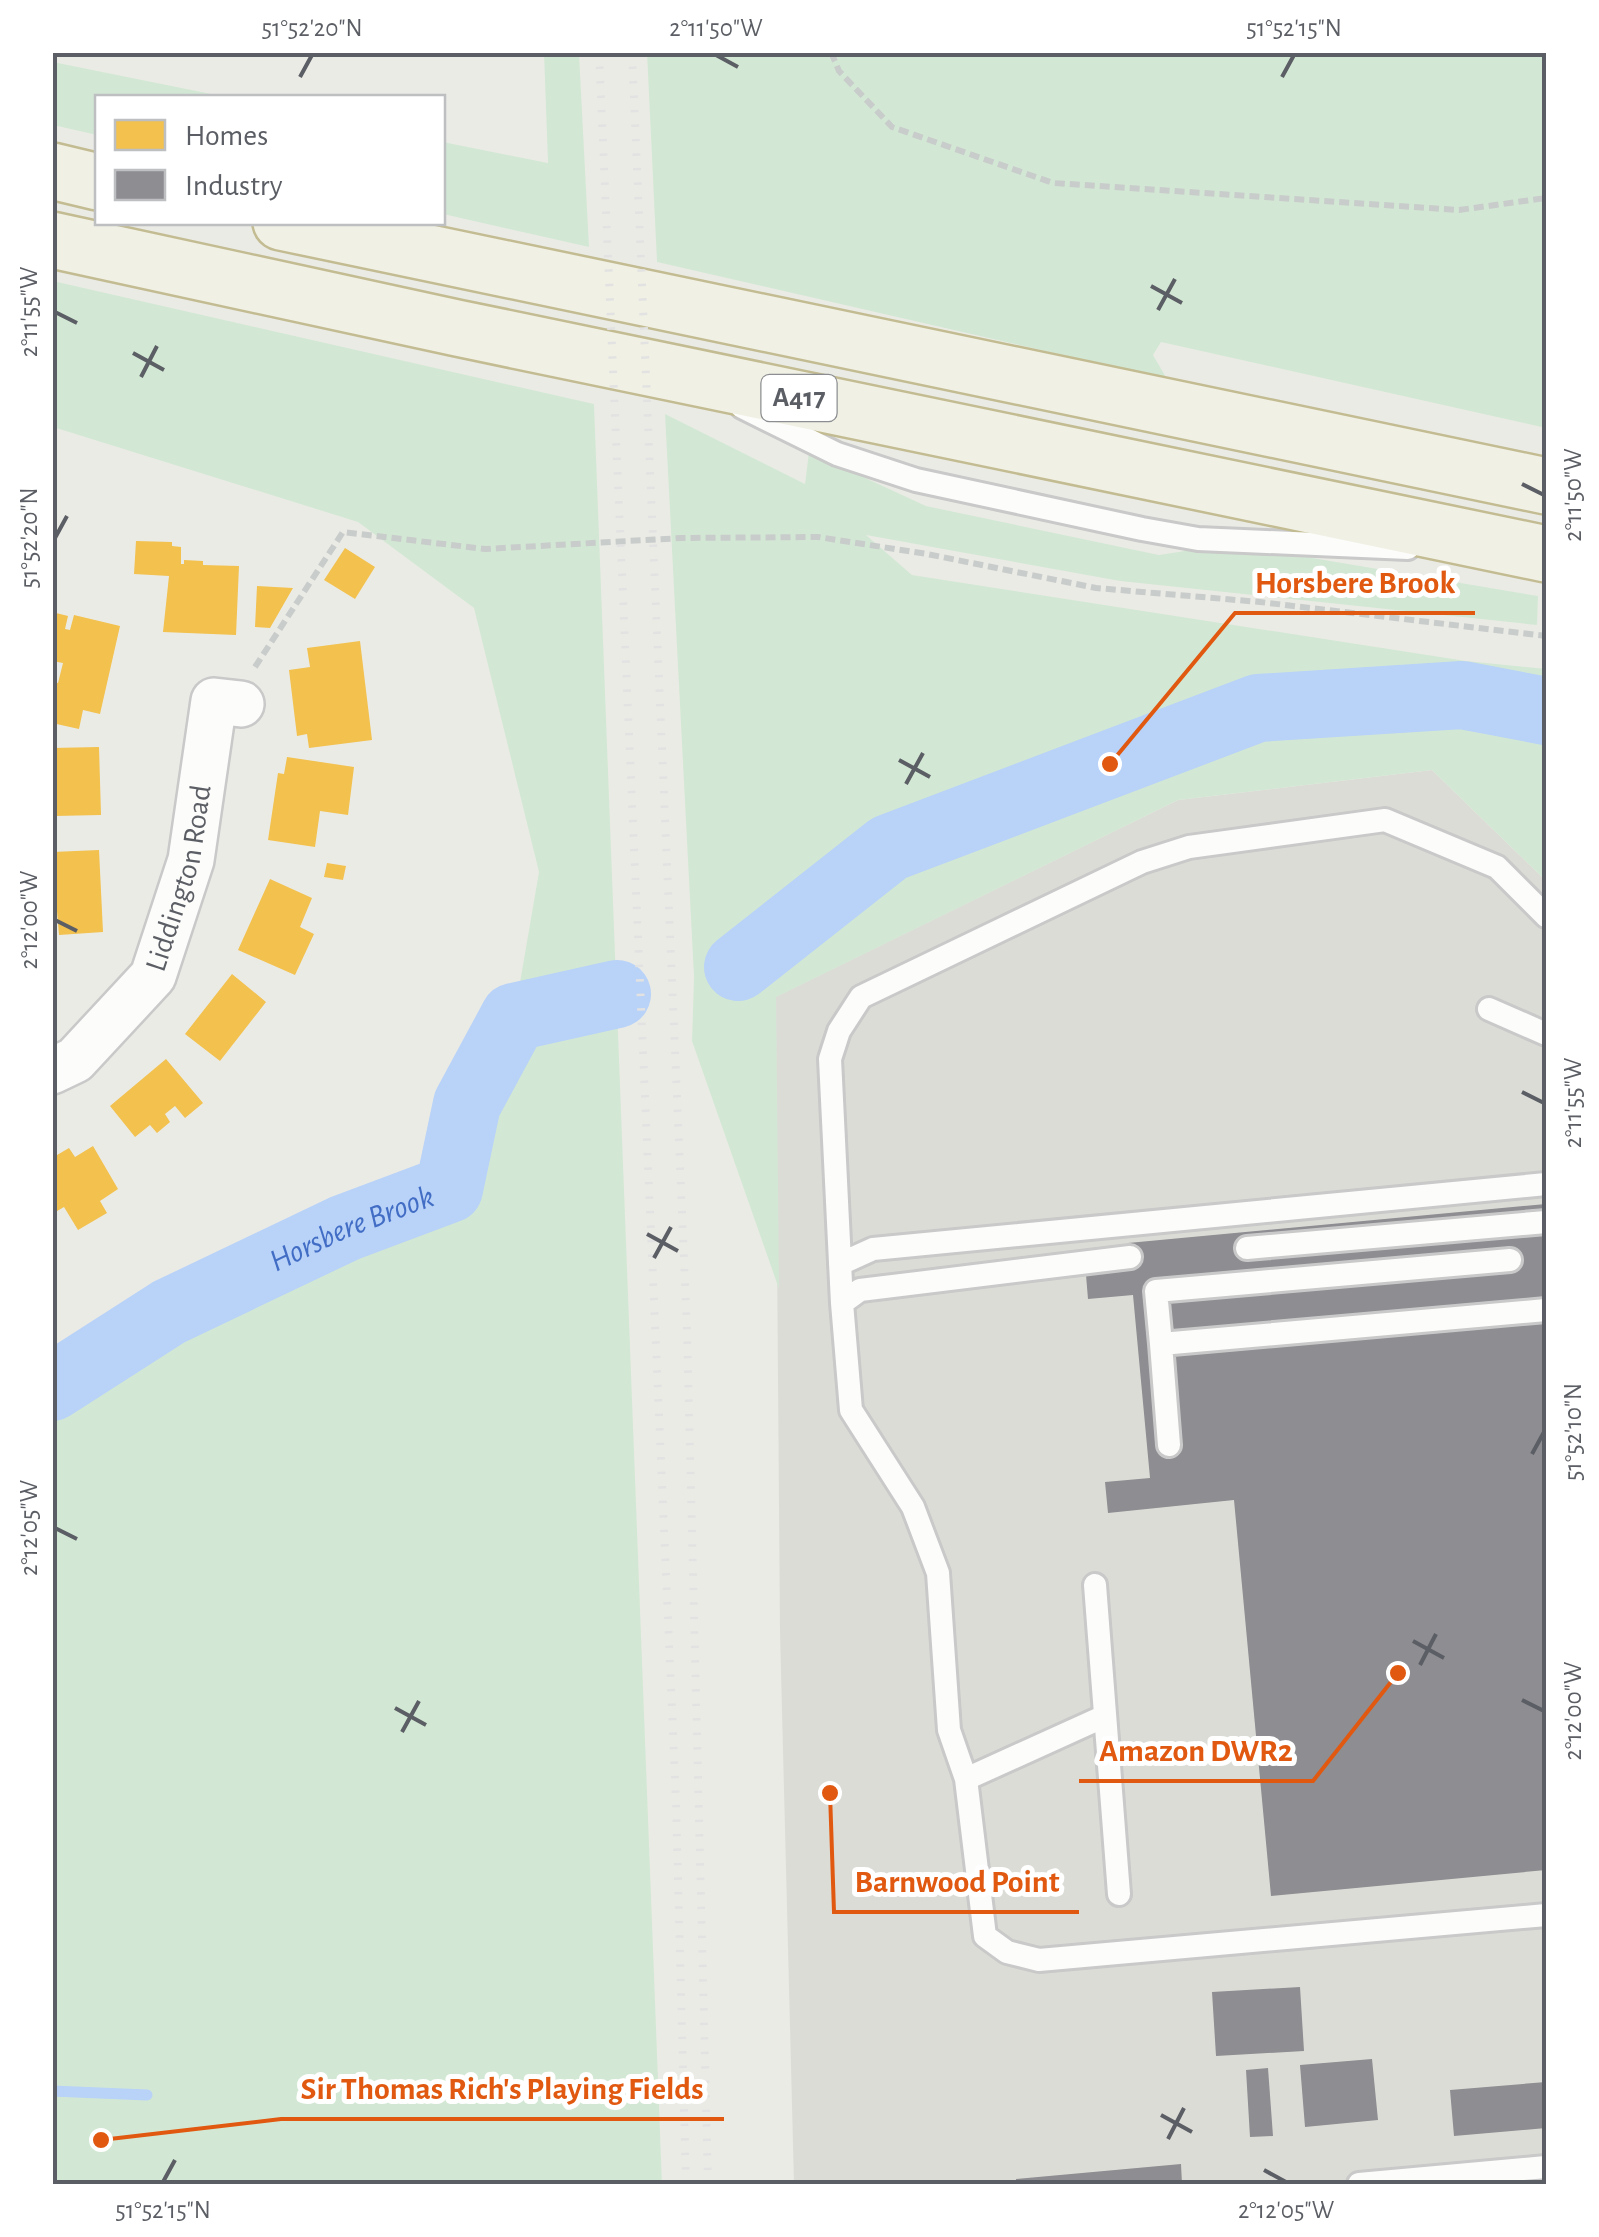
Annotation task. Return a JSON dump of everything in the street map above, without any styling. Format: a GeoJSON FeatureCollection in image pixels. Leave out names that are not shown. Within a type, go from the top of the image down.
{"type":"FeatureCollection","features":[{"type":"Feature","properties":{"kind":"highway"},"geometry":{"type":"LineString","coordinates":[[52,172],[95,181]]}},
{"type":"Feature","properties":{"kind":"highway","name":"A417"},"geometry":{"type":"LineString","coordinates":[[295,225],[1546,486]]}},
{"type":"Feature","properties":{"kind":"highway","name":"A417"},"geometry":{"type":"LineString","coordinates":[[52,240],[1541,553]]}},
{"type":"Feature","properties":{"kind":"street","name":"Liddington Road"},"geometry":{"type":"LineString","coordinates":[[52,1071],[75,1060],[154,976],[191,860],[212,701]]}},
{"type":"Feature","properties":{"kind":"lane"},"geometry":{"type":"LineString","coordinates":[[1546,916],[1497,868],[1386,820],[1189,847],[1142,862],[861,998],[839,1030],[830,1059],[851,1410],[913,1507],[938,1573],[949,1730],[966,1780],[985,1936],[1007,1952],[1039,1960],[1546,1915]]}},
{"type":"Feature","properties":{"kind":"lane"},"geometry":{"type":"LineString","coordinates":[[1488,1009],[1546,1034]]}},
{"type":"Feature","properties":{"kind":"lane"},"geometry":{"type":"LineString","coordinates":[[840,1264],[873,1249],[1546,1184]]}},
{"type":"Feature","properties":{"kind":"lane"},"geometry":{"type":"LineString","coordinates":[[1247,1248],[1535,1223]]}},
{"type":"Feature","properties":{"kind":"lane"},"geometry":{"type":"LineString","coordinates":[[842,1303],[860,1290],[1130,1257]]}},
{"type":"Feature","properties":{"kind":"lane"},"geometry":{"type":"LineString","coordinates":[[1169,1444],[1156,1290],[1510,1260]]}},
{"type":"Feature","properties":{"kind":"lane"},"geometry":{"type":"LineString","coordinates":[[1161,1344],[1546,1310]]}},
{"type":"Feature","properties":{"kind":"lane"},"geometry":{"type":"LineString","coordinates":[[1095,1586],[1119,1894]]}},
{"type":"Feature","properties":{"kind":"lane"},"geometry":{"type":"LineString","coordinates":[[966,1780],[1105,1716]]}},
{"type":"Feature","properties":{"kind":"lane"},"geometry":{"type":"LineString","coordinates":[[1359,2184],[1546,2167]]}},
{"type":"Feature","properties":{"kind":"path"},"geometry":{"type":"LineString","coordinates":[[830,52],[839,71],[892,126],[1053,183],[1460,210],[1546,198]]}},
{"type":"Feature","properties":{"kind":"path"},"geometry":{"type":"LineString","coordinates":[[212,701],[256,662],[343,532],[485,548],[700,537],[818,537],[1096,588],[1278,604],[1546,636]]}},
{"type":"Feature","properties":{"kind":"shaded area"},"geometry":{"type":"Polygon","coordinates":[[[1432,770],[1546,881],[1546,2184],[794,2184],[780,1632],[775,997],[1178,800],[1432,770]]]}},
{"type":"Feature","properties":{"kind":"green space"},"geometry":{"type":"Polygon","coordinates":[[[544,53],[579,53],[589,247],[445,214],[445,142],[548,163],[544,53]]]}},
{"type":"Feature","properties":{"kind":"green space"},"geometry":{"type":"Polygon","coordinates":[[[647,53],[1546,53],[1546,428],[1161,342],[1153,355],[1167,379],[657,262],[647,53]]]}},
{"type":"Feature","properties":{"kind":"green space"},"geometry":{"type":"Polygon","coordinates":[[[53,62],[216,95],[95,95],[95,135],[53,125],[53,62]]]}},
{"type":"Feature","properties":{"kind":"green space"},"geometry":{"type":"Polygon","coordinates":[[[53,281],[594,404],[662,2184],[53,2184],[53,1387],[169,1312],[345,1228],[449,1189],[467,1104],[514,1017],[539,872],[474,608],[358,522],[53,427],[53,281]]]}},
{"type":"Feature","properties":{"kind":"green space"},"geometry":{"type":"Polygon","coordinates":[[[665,414],[805,484],[809,452],[926,506],[1159,555],[1197,549],[1283,553],[1538,596],[1537,625],[1120,581],[866,535],[912,575],[1466,661],[1546,669],[1546,881],[1432,770],[1178,800],[776,997],[779,1289],[692,1041],[694,977],[665,414]]]}},
{"type":"Feature","properties":{"kind":"building: Homes"},"geometry":{"type":"Polygon","coordinates":[[[136,541],[172,542],[172,546],[181,547],[181,564],[184,560],[239,566],[236,635],[163,632],[169,576],[134,574],[136,541]]]}},
{"type":"Feature","properties":{"kind":"building: Homes"},"geometry":{"type":"Polygon","coordinates":[[[345,548],[375,567],[355,599],[324,580],[345,548]]]}},
{"type":"Feature","properties":{"kind":"building: Homes"},"geometry":{"type":"Polygon","coordinates":[[[257,586],[293,588],[270,628],[255,627],[257,586]]]}},
{"type":"Feature","properties":{"kind":"building: Homes"},"geometry":{"type":"Polygon","coordinates":[[[52,612],[68,616],[65,629],[70,630],[74,615],[120,626],[100,714],[83,710],[79,729],[52,723],[52,681],[58,683],[63,663],[52,661],[57,638],[52,637],[52,612]]]}},
{"type":"Feature","properties":{"kind":"building: Homes"},"geometry":{"type":"Polygon","coordinates":[[[360,641],[372,740],[309,748],[307,734],[297,736],[289,670],[310,667],[307,648],[360,641]]]}},
{"type":"Feature","properties":{"kind":"building: Homes"},"geometry":{"type":"Polygon","coordinates":[[[99,747],[101,815],[55,816],[52,748],[99,747]]]}},
{"type":"Feature","properties":{"kind":"building: Homes"},"geometry":{"type":"Polygon","coordinates":[[[287,757],[354,767],[348,815],[320,811],[315,847],[268,840],[278,773],[284,774],[287,757]]]}},
{"type":"Feature","properties":{"kind":"building: Homes"},"geometry":{"type":"Polygon","coordinates":[[[99,850],[103,932],[59,935],[52,852],[99,850]]]}},
{"type":"Feature","properties":{"kind":"building: Homes"},"geometry":{"type":"Polygon","coordinates":[[[327,863],[346,866],[343,880],[324,877],[327,863]]]}},
{"type":"Feature","properties":{"kind":"building: Homes"},"geometry":{"type":"Polygon","coordinates":[[[270,879],[312,898],[300,927],[314,934],[295,975],[238,950],[270,879]]]}},
{"type":"Feature","properties":{"kind":"building: Homes"},"geometry":{"type":"Polygon","coordinates":[[[232,974],[266,1002],[220,1061],[185,1034],[232,974]]]}},
{"type":"Feature","properties":{"kind":"building: Homes"},"geometry":{"type":"Polygon","coordinates":[[[166,1059],[203,1103],[185,1118],[175,1106],[165,1114],[170,1122],[157,1133],[150,1125],[135,1137],[110,1106],[166,1059]]]}},
{"type":"Feature","properties":{"kind":"building: Homes"},"geometry":{"type":"Polygon","coordinates":[[[93,1146],[118,1189],[100,1201],[107,1213],[78,1230],[64,1207],[52,1214],[52,1158],[69,1148],[75,1157],[93,1146]]]}},
{"type":"Feature","properties":{"kind":"building: Industry"},"geometry":{"type":"Polygon","coordinates":[[[1546,1204],[1546,1870],[1271,1896],[1234,1500],[1108,1513],[1105,1482],[1150,1478],[1133,1295],[1088,1299],[1086,1275],[1131,1270],[1128,1243],[1546,1204]]]}},
{"type":"Feature","properties":{"kind":"building: Industry"},"geometry":{"type":"Polygon","coordinates":[[[1300,1987],[1304,2051],[1216,2056],[1212,1992],[1300,1987]]]}},
{"type":"Feature","properties":{"kind":"building: Industry"},"geometry":{"type":"Polygon","coordinates":[[[1372,2059],[1378,2120],[1305,2127],[1300,2065],[1372,2059]]]}},
{"type":"Feature","properties":{"kind":"building: Industry"},"geometry":{"type":"Polygon","coordinates":[[[1268,2068],[1273,2136],[1250,2137],[1246,2070],[1268,2068]]]}},
{"type":"Feature","properties":{"kind":"building: Industry"},"geometry":{"type":"Polygon","coordinates":[[[1546,2082],[1546,2128],[1454,2136],[1450,2090],[1546,2082]]]}},
{"type":"Feature","properties":{"kind":"building: Industry"},"geometry":{"type":"Polygon","coordinates":[[[1181,2164],[1182,2184],[1016,2184],[1016,2179],[1181,2164]]]}},
{"type":"Feature","properties":{"kind":"waterway","name":"Horsbere Brook"},"geometry":{"type":"LineString","coordinates":[[738,967],[889,848],[1258,708],[1462,695],[1546,711]]}},
{"type":"Feature","properties":{"kind":"waterway","name":"Horsbere Brook"},"geometry":{"type":"LineString","coordinates":[[52,1387],[169,1312],[345,1228],[449,1189],[467,1104],[514,1017],[617,994]]}},
{"type":"Feature","properties":{"kind":"waterway"},"geometry":{"type":"LineString","coordinates":[[52,2091],[147,2095]]}},
{"type":"Feature","properties":{"kind":"railway"},"geometry":{"type":"LineString","coordinates":[[599,52],[676,1801],[686,2184]]}},
{"type":"Feature","properties":{"kind":"railway"},"geometry":{"type":"LineString","coordinates":[[632,52],[687,1329],[708,2184]]}},
{"type":"Feature","properties":{"kind":"place","name":"Horsbere Brook"},"geometry":{"type":"Point","coordinates":[1110,764]}},
{"type":"Feature","properties":{"kind":"place","name":"Amazon DWR2"},"geometry":{"type":"Point","coordinates":[1398,1673]}},
{"type":"Feature","properties":{"kind":"place","name":"Barnwood Point"},"geometry":{"type":"Point","coordinates":[830,1793]}},
{"type":"Feature","properties":{"kind":"place","name":"Sir Thomas Rich's Playing Fields"},"geometry":{"type":"Point","coordinates":[101,2140]}}]}
